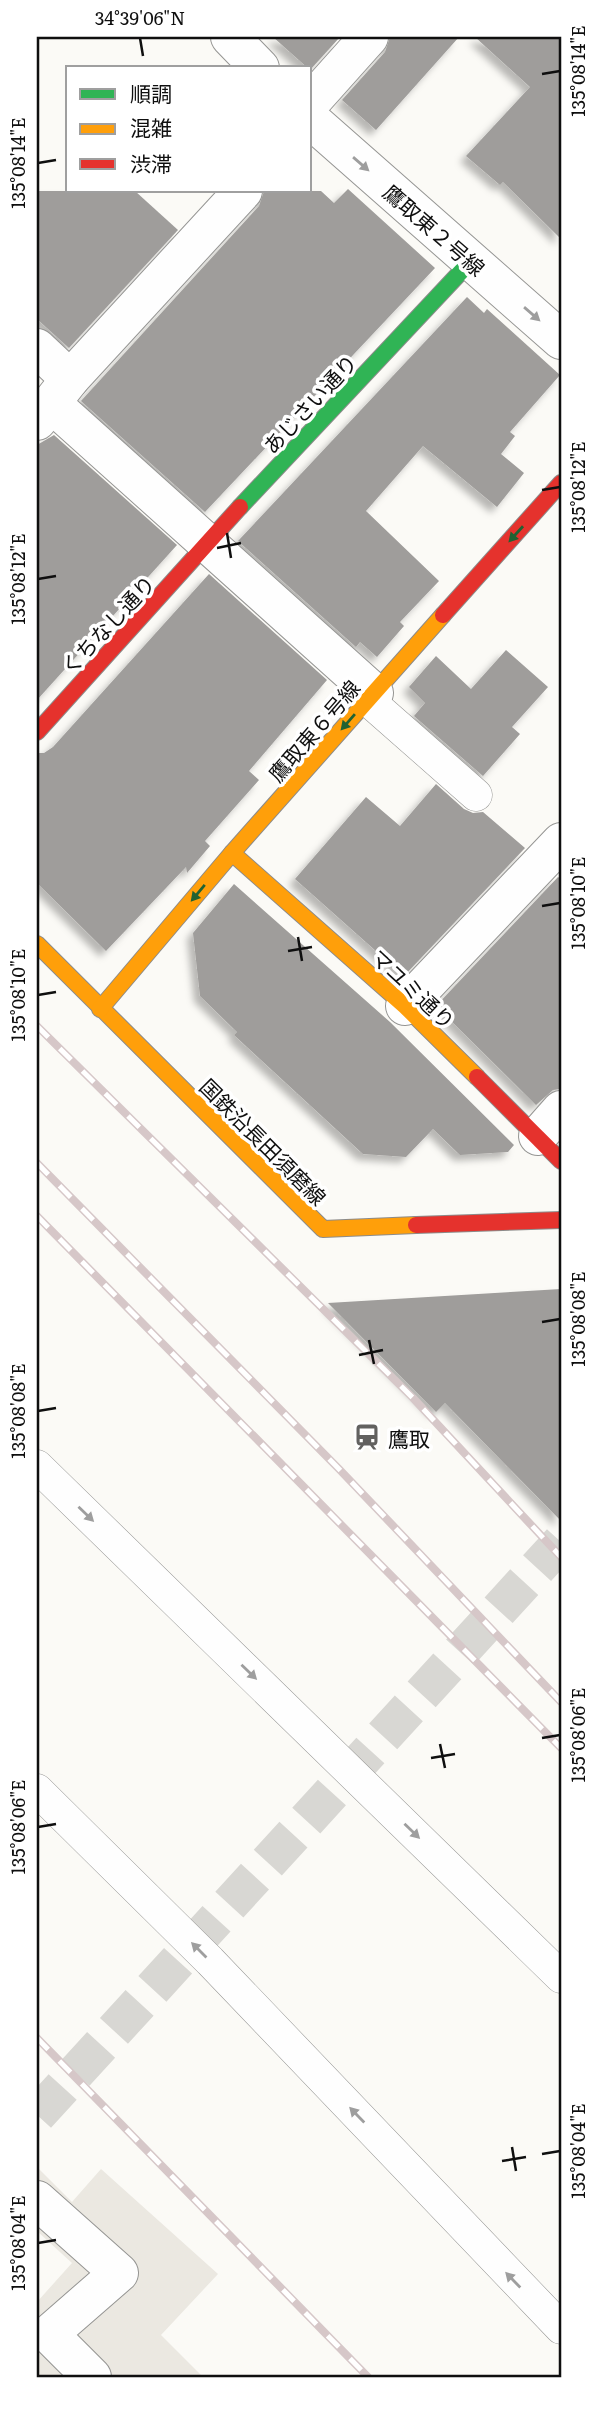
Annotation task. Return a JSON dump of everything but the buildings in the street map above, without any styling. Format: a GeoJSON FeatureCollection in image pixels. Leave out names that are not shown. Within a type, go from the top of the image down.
{"type":"FeatureCollection","features":[{"type":"Feature","properties":{"kind":"street"},"geometry":{"type":"LineString","coordinates":[[230,37],[258,66]]}},
{"type":"Feature","properties":{"kind":"street"},"geometry":{"type":"LineString","coordinates":[[312,101],[369,37]]}},
{"type":"Feature","properties":{"kind":"street","name":"鷹取東２号線"},"geometry":{"type":"LineString","coordinates":[[312,120],[561,340]]}},
{"type":"Feature","properties":{"kind":"street"},"geometry":{"type":"LineString","coordinates":[[53,402],[242,192]]}},
{"type":"Feature","properties":{"kind":"street","name":"あじさい通り"},"geometry":{"type":"LineString","coordinates":[[180,576],[207,542],[471,261]]}},
{"type":"Feature","properties":{"kind":"street"},"geometry":{"type":"LineString","coordinates":[[37,348],[53,402],[370,696]]}},
{"type":"Feature","properties":{"kind":"street","name":"鷹取東６号線"},"geometry":{"type":"LineString","coordinates":[[100,1009],[232,853],[561,483]]}},
{"type":"Feature","properties":{"kind":"street","name":"くちなし通り"},"geometry":{"type":"LineString","coordinates":[[37,732],[180,576]]}},
{"type":"Feature","properties":{"kind":"street"},"geometry":{"type":"LineString","coordinates":[[405,1006],[561,842]]}},
{"type":"Feature","properties":{"kind":"street","name":"マユミ通り"},"geometry":{"type":"LineString","coordinates":[[232,853],[553,1136]]}},
{"type":"Feature","properties":{"kind":"street","name":"国鉄沿長田須磨線"},"geometry":{"type":"LineString","coordinates":[[37,944],[323,1229],[561,1220]]}},
{"type":"Feature","properties":{"kind":"street"},"geometry":{"type":"LineString","coordinates":[[37,2200],[120,2273],[43,2341],[92,2377]]}},
{"type":"Feature","properties":{"kind":"lane"},"geometry":{"type":"LineString","coordinates":[[370,696],[476,795]]}},
{"type":"Feature","properties":{"kind":"lane"},"geometry":{"type":"LineString","coordinates":[[37,1466],[561,1977]]}},
{"type":"Feature","properties":{"kind":"lane"},"geometry":{"type":"LineString","coordinates":[[37,1790],[210,1961],[561,2328]]}},
{"type":"Feature","properties":{"kind":"shaded area"},"geometry":{"type":"Polygon","coordinates":[[[37,2167],[72,2202],[101,2169],[218,2274],[161,2335],[203,2377],[37,2377],[37,2302],[72,2263],[37,2231],[37,2167]]]}},
{"type":"Feature","properties":{"kind":"tunnel"},"geometry":{"type":"LineString","coordinates":[[37,2115],[561,1542]]}},
{"type":"Feature","properties":{"kind":"railway"},"geometry":{"type":"LineString","coordinates":[[37,1026],[413,1398],[561,1557]]}},
{"type":"Feature","properties":{"kind":"railway"},"geometry":{"type":"LineString","coordinates":[[37,1163],[339,1469],[561,1702]]}},
{"type":"Feature","properties":{"kind":"railway"},"geometry":{"type":"LineString","coordinates":[[37,1216],[561,1748]]}},
{"type":"Feature","properties":{"kind":"railway"},"geometry":{"type":"LineString","coordinates":[[37,2038],[368,2377]]}},
{"type":"Feature","properties":{"kind":"traffic: fast"},"geometry":{"type":"LineString","coordinates":[[240,507],[471,261]]}},
{"type":"Feature","properties":{"kind":"traffic: slow"},"geometry":{"type":"LineString","coordinates":[[100,1009],[232,853],[443,615]]}},
{"type":"Feature","properties":{"kind":"traffic: slow"},"geometry":{"type":"LineString","coordinates":[[232,853],[405,1006],[477,1077]]}},
{"type":"Feature","properties":{"kind":"traffic: slow"},"geometry":{"type":"LineString","coordinates":[[37,944],[323,1229],[416,1225]]}},
{"type":"Feature","properties":{"kind":"traffic: jam"},"geometry":{"type":"LineString","coordinates":[[443,615],[561,483]]}},
{"type":"Feature","properties":{"kind":"traffic: jam"},"geometry":{"type":"LineString","coordinates":[[37,732],[240,507]]}},
{"type":"Feature","properties":{"kind":"traffic: jam"},"geometry":{"type":"LineString","coordinates":[[477,1077],[561,1161]]}},
{"type":"Feature","properties":{"kind":"traffic: jam"},"geometry":{"type":"LineString","coordinates":[[416,1225],[561,1220]]}},
{"type":"Feature","properties":{"kind":"place","name":"鷹取"},"geometry":{"type":"Point","coordinates":[367,1437]}}]}
